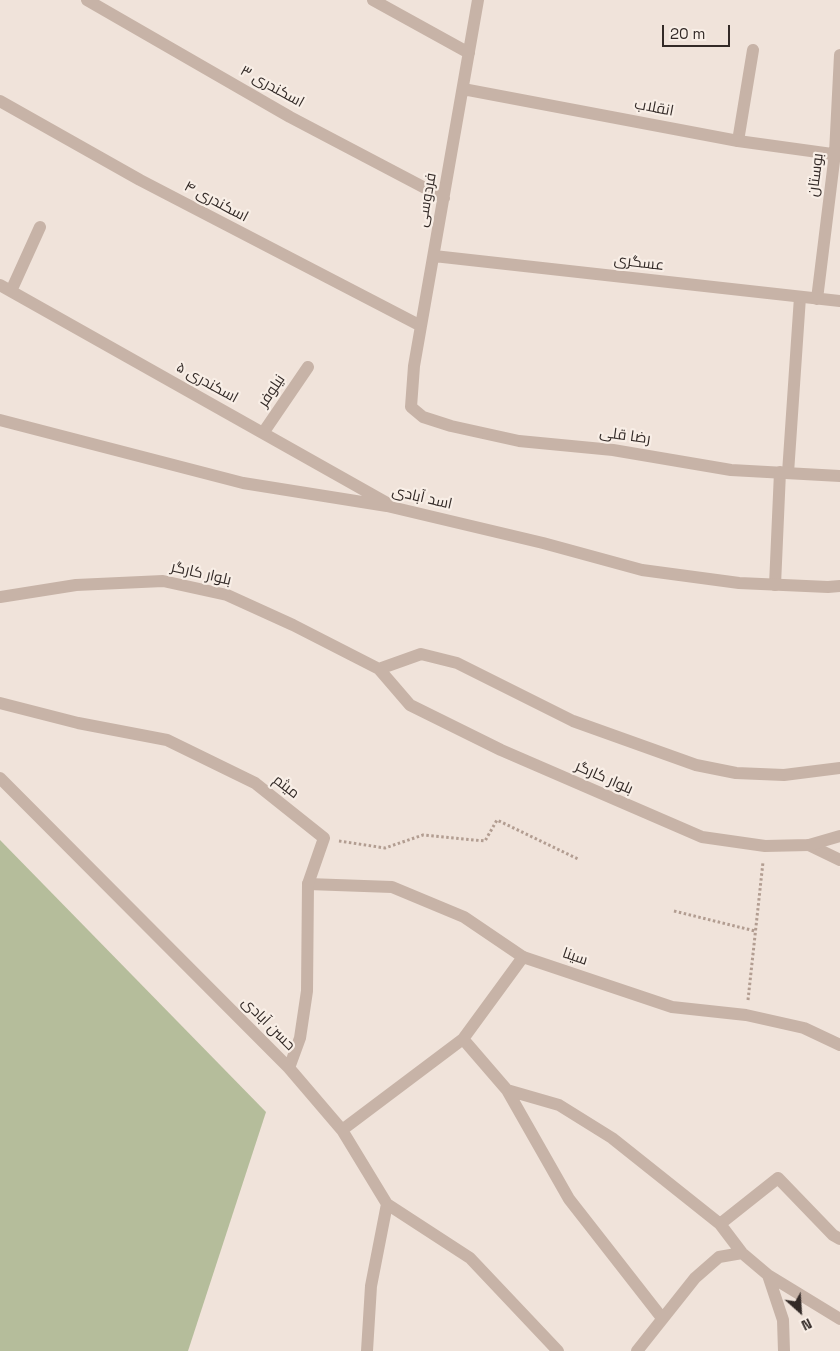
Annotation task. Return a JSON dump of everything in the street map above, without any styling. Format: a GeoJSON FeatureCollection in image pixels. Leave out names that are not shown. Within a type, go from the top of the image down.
{"type":"FeatureCollection","features":[{"type":"Feature","properties":{"kind":"street","name":"اسکندری ۳"},"geometry":{"type":"LineString","coordinates":[[87,0],[290,117],[444,198]]}},
{"type":"Feature","properties":{"kind":"street"},"geometry":{"type":"LineString","coordinates":[[374,0],[468,53]]}},
{"type":"Feature","properties":{"kind":"street","name":"فردوسی"},"geometry":{"type":"LineString","coordinates":[[411,407],[421,326],[478,0]]}},
{"type":"Feature","properties":{"kind":"street"},"geometry":{"type":"LineString","coordinates":[[738,141],[753,50]]}},
{"type":"Feature","properties":{"kind":"street","name":"بوستان"},"geometry":{"type":"LineString","coordinates":[[817,299],[837,154],[840,55]]}},
{"type":"Feature","properties":{"kind":"street","name":"انقلاب"},"geometry":{"type":"LineString","coordinates":[[463,89],[738,141],[837,154]]}},
{"type":"Feature","properties":{"kind":"street","name":"اسکندری ۴"},"geometry":{"type":"LineString","coordinates":[[0,101],[140,180],[421,326]]}},
{"type":"Feature","properties":{"kind":"street"},"geometry":{"type":"LineString","coordinates":[[5,288],[40,227]]}},
{"type":"Feature","properties":{"kind":"street","name":"عسگری"},"geometry":{"type":"LineString","coordinates":[[434,256],[840,300]]}},
{"type":"Feature","properties":{"kind":"street","name":"اسکندری ۵"},"geometry":{"type":"LineString","coordinates":[[5,288],[398,509]]}},
{"type":"Feature","properties":{"kind":"street"},"geometry":{"type":"LineString","coordinates":[[775,585],[800,297]]}},
{"type":"Feature","properties":{"kind":"street","name":"نیلوفر"},"geometry":{"type":"LineString","coordinates":[[263,434],[308,367]]}},
{"type":"Feature","properties":{"kind":"street","name":"رضا قلی"},"geometry":{"type":"LineString","coordinates":[[411,407],[422,417],[451,426],[518,441],[613,450],[731,470],[840,476]]}},
{"type":"Feature","properties":{"kind":"street","name":"اسد آبادی"},"geometry":{"type":"LineString","coordinates":[[0,420],[242,483],[398,509],[543,543],[642,570],[739,583],[828,588],[840,586]]}},
{"type":"Feature","properties":{"kind":"street","name":"بلوار کارگر"},"geometry":{"type":"LineString","coordinates":[[0,597],[76,585],[162,581],[226,595],[293,625],[379,669],[410,705],[501,750],[702,837],[765,846],[809,845],[840,836]]}},
{"type":"Feature","properties":{"kind":"street"},"geometry":{"type":"LineString","coordinates":[[379,669],[421,654],[458,663],[574,721],[696,765],[736,772],[784,775],[840,768]]}},
{"type":"Feature","properties":{"kind":"street","name":"میثم"},"geometry":{"type":"LineString","coordinates":[[0,703],[78,722],[167,740],[255,783],[324,838]]}},
{"type":"Feature","properties":{"kind":"street","name":"حسن آبادی"},"geometry":{"type":"LineString","coordinates":[[0,778],[289,1068],[342,1130],[387,1204]]}},
{"type":"Feature","properties":{"kind":"street"},"geometry":{"type":"LineString","coordinates":[[289,1068],[300,1038],[306,991],[308,884],[324,838]]}},
{"type":"Feature","properties":{"kind":"street"},"geometry":{"type":"LineString","coordinates":[[809,845],[840,860]]}},
{"type":"Feature","properties":{"kind":"street","name":"سینا"},"geometry":{"type":"LineString","coordinates":[[308,884],[392,888],[464,917],[523,956],[672,1007],[746,1015],[804,1028],[840,1045]]}},
{"type":"Feature","properties":{"kind":"street"},"geometry":{"type":"LineString","coordinates":[[342,1130],[463,1039],[523,956]]}},
{"type":"Feature","properties":{"kind":"street"},"geometry":{"type":"LineString","coordinates":[[463,1039],[507,1090],[569,1199],[662,1318]]}},
{"type":"Feature","properties":{"kind":"street"},"geometry":{"type":"LineString","coordinates":[[507,1090],[559,1105],[612,1138],[720,1224],[742,1253],[768,1275],[840,1319]]}},
{"type":"Feature","properties":{"kind":"street"},"geometry":{"type":"LineString","coordinates":[[720,1224],[778,1178],[840,1239]]}},
{"type":"Feature","properties":{"kind":"street"},"geometry":{"type":"LineString","coordinates":[[369,1350],[371,1286],[387,1204],[470,1258],[558,1351]]}},
{"type":"Feature","properties":{"kind":"street"},"geometry":{"type":"LineString","coordinates":[[637,1351],[695,1278],[719,1257],[742,1253]]}},
{"type":"Feature","properties":{"kind":"street"},"geometry":{"type":"LineString","coordinates":[[768,1275],[783,1320],[784,1351]]}},
{"type":"Feature","properties":{"kind":"path"},"geometry":{"type":"LineString","coordinates":[[324,838],[385,848],[423,836],[485,841],[497,820],[578,859]]}},
{"type":"Feature","properties":{"kind":"path"},"geometry":{"type":"LineString","coordinates":[[746,1015],[765,846]]}},
{"type":"Feature","properties":{"kind":"path"},"geometry":{"type":"LineString","coordinates":[[674,911],[755,931]]}},
{"type":"Feature","properties":{"kind":"green space"},"geometry":{"type":"Polygon","coordinates":[[[0,840],[266,1112],[188,1351],[0,1351],[0,840]]]}}]}
